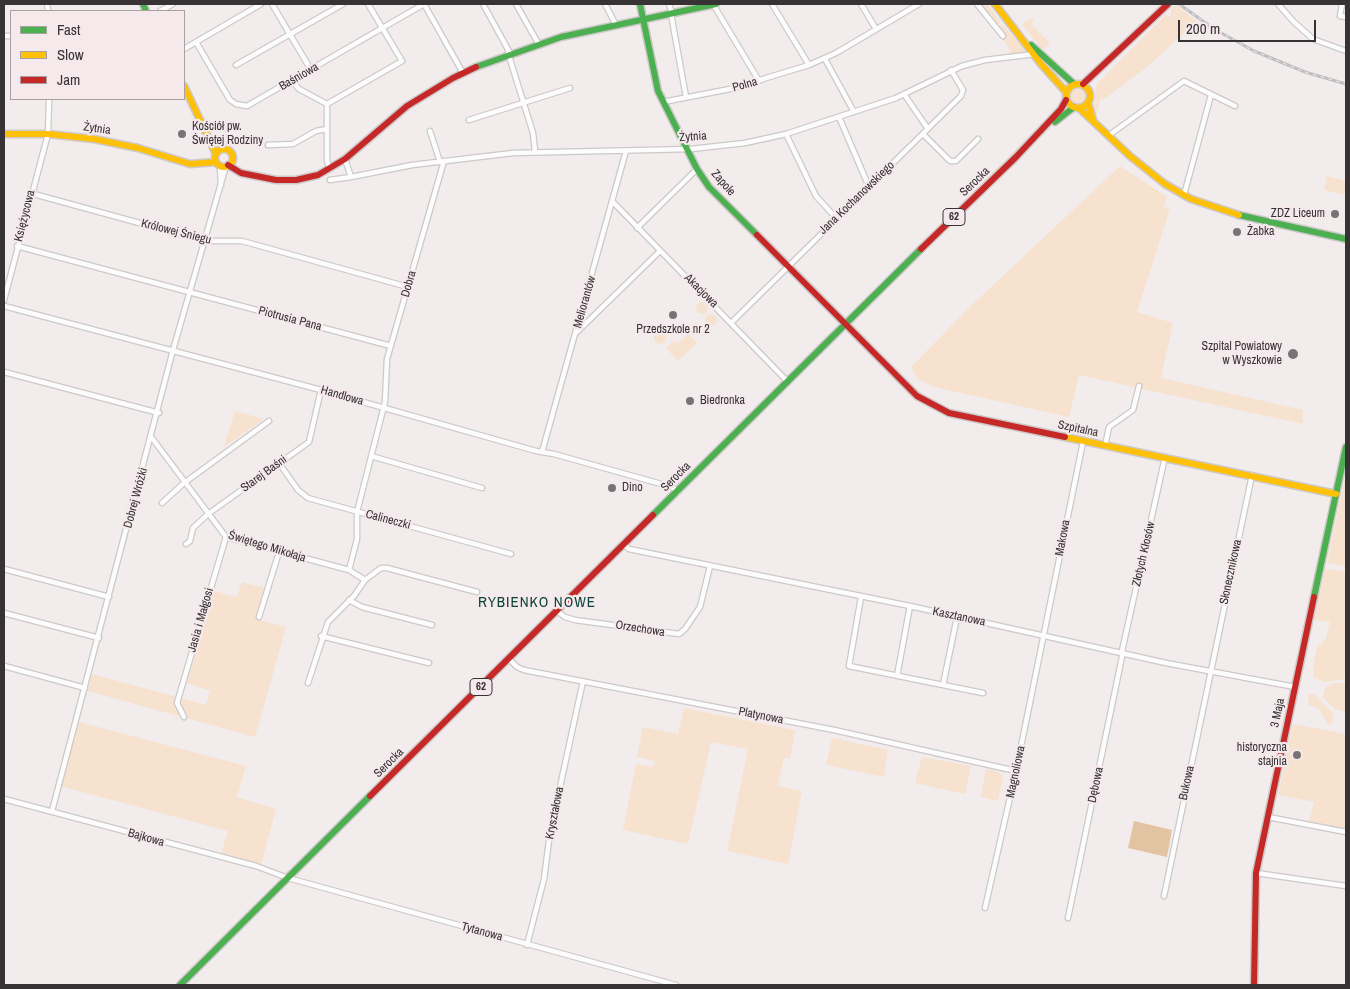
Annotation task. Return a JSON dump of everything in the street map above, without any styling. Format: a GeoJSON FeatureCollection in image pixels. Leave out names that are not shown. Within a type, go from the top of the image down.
{"type":"FeatureCollection","features":[{"type":"Feature","properties":{"kind":"street"},"geometry":{"type":"LineString","coordinates":[[162,10],[173,4]]}},
{"type":"Feature","properties":{"kind":"street"},"geometry":{"type":"LineString","coordinates":[[185,48],[261,4]]}},
{"type":"Feature","properties":{"kind":"street"},"geometry":{"type":"LineString","coordinates":[[272,4],[311,70]]}},
{"type":"Feature","properties":{"kind":"street"},"geometry":{"type":"LineString","coordinates":[[236,66],[343,4]]}},
{"type":"Feature","properties":{"kind":"street"},"geometry":{"type":"LineString","coordinates":[[327,104],[402,62],[368,4]]}},
{"type":"Feature","properties":{"kind":"street"},"geometry":{"type":"LineString","coordinates":[[424,4],[463,73]]}},
{"type":"Feature","properties":{"kind":"street","name":"Baśniowa"},"geometry":{"type":"LineString","coordinates":[[196,42],[229,98],[236,104],[245,106],[254,104],[424,4]]}},
{"type":"Feature","properties":{"kind":"street"},"geometry":{"type":"LineString","coordinates":[[483,4],[509,53],[524,103],[535,151]]}},
{"type":"Feature","properties":{"kind":"street"},"geometry":{"type":"LineString","coordinates":[[516,4],[538,43]]}},
{"type":"Feature","properties":{"kind":"street"},"geometry":{"type":"LineString","coordinates":[[605,4],[616,25]]}},
{"type":"Feature","properties":{"kind":"street","name":"Zapole"},"geometry":{"type":"LineString","coordinates":[[640,4],[656,85],[697,169],[709,187],[847,324]]}},
{"type":"Feature","properties":{"kind":"street"},"geometry":{"type":"LineString","coordinates":[[669,4],[686,97]]}},
{"type":"Feature","properties":{"kind":"street"},"geometry":{"type":"LineString","coordinates":[[185,88],[222,161],[242,173],[291,180],[318,175],[330,169],[345,159],[396,113],[463,73],[509,53],[538,43],[714,4],[759,81]]}},
{"type":"Feature","properties":{"kind":"street"},"geometry":{"type":"LineString","coordinates":[[772,4],[809,65]]}},
{"type":"Feature","properties":{"kind":"street"},"geometry":{"type":"LineString","coordinates":[[861,4],[876,29]]}},
{"type":"Feature","properties":{"kind":"street","name":"Polna"},"geometry":{"type":"LineString","coordinates":[[663,102],[730,90],[809,65],[825,58],[919,4]]}},
{"type":"Feature","properties":{"kind":"street"},"geometry":{"type":"LineString","coordinates":[[977,4],[1003,36]]}},
{"type":"Feature","properties":{"kind":"street"},"geometry":{"type":"LineString","coordinates":[[997,4],[1034,54],[1066,92],[1066,100],[1093,120],[1108,136],[1165,184],[1184,195],[1241,216],[1346,239]]}},
{"type":"Feature","properties":{"kind":"street"},"geometry":{"type":"LineString","coordinates":[[997,4],[1030,45],[1074,84],[1083,84],[1118,54]]}},
{"type":"Feature","properties":{"kind":"street"},"geometry":{"type":"LineString","coordinates":[[1093,120],[1088,103],[1092,84],[1118,54],[1168,4]]}},
{"type":"Feature","properties":{"kind":"street"},"geometry":{"type":"LineString","coordinates":[[1279,4],[1294,22],[1313,38],[1346,51]]}},
{"type":"Feature","properties":{"kind":"street"},"geometry":{"type":"LineString","coordinates":[[1342,4],[1340,16],[1346,17]]}},
{"type":"Feature","properties":{"kind":"street","name":"Żytnia"},"geometry":{"type":"LineString","coordinates":[[330,180],[442,161],[535,151],[687,149],[745,143],[786,134],[854,112],[904,94],[951,70],[985,60],[1034,54],[1042,55]]}},
{"type":"Feature","properties":{"kind":"street"},"geometry":{"type":"LineString","coordinates":[[825,58],[854,112]]}},
{"type":"Feature","properties":{"kind":"street","name":"Jana Kochanowskiego"},"geometry":{"type":"LineString","coordinates":[[732,322],[963,94],[951,70]]}},
{"type":"Feature","properties":{"kind":"street"},"geometry":{"type":"LineString","coordinates":[[292,81],[299,89],[327,104]]}},
{"type":"Feature","properties":{"kind":"street"},"geometry":{"type":"LineString","coordinates":[[1108,136],[1181,82],[1188,82],[1235,106]]}},
{"type":"Feature","properties":{"kind":"street"},"geometry":{"type":"LineString","coordinates":[[1066,92],[1074,84]]}},
{"type":"Feature","properties":{"kind":"street"},"geometry":{"type":"LineString","coordinates":[[1083,84],[1090,93]]}},
{"type":"Feature","properties":{"kind":"street"},"geometry":{"type":"LineString","coordinates":[[470,120],[570,88]]}},
{"type":"Feature","properties":{"kind":"street"},"geometry":{"type":"LineString","coordinates":[[904,94],[928,129]]}},
{"type":"Feature","properties":{"kind":"street"},"geometry":{"type":"LineString","coordinates":[[1184,195],[1211,94]]}},
{"type":"Feature","properties":{"kind":"street","name":"Księżycowa"},"geometry":{"type":"LineString","coordinates":[[4,300],[30,193],[48,134],[49,100]]}},
{"type":"Feature","properties":{"kind":"street","name":"Serocka"},"geometry":{"type":"LineString","coordinates":[[288,878],[939,231],[1030,143],[1061,109],[1066,100]]}},
{"type":"Feature","properties":{"kind":"street","name":"62"},"geometry":{"type":"LineString","coordinates":[[1076,108],[1088,103]]}},
{"type":"Feature","properties":{"kind":"street"},"geometry":{"type":"LineString","coordinates":[[327,104],[327,161],[330,169]]}},
{"type":"Feature","properties":{"kind":"street","name":"Serocka"},"geometry":{"type":"LineString","coordinates":[[1030,143],[1076,108]]}},
{"type":"Feature","properties":{"kind":"street"},"geometry":{"type":"LineString","coordinates":[[839,117],[869,186]]}},
{"type":"Feature","properties":{"kind":"street"},"geometry":{"type":"LineString","coordinates":[[203,125],[217,144],[231,152],[222,161]]}},
{"type":"Feature","properties":{"kind":"street"},"geometry":{"type":"LineString","coordinates":[[268,145],[293,144],[316,131],[328,130]]}},
{"type":"Feature","properties":{"kind":"street"},"geometry":{"type":"LineString","coordinates":[[430,131],[442,161]]}},
{"type":"Feature","properties":{"kind":"street","name":"Żytnia"},"geometry":{"type":"LineString","coordinates":[[4,134],[48,134],[117,143],[184,162],[222,161],[224,149]]}},
{"type":"Feature","properties":{"kind":"street"},"geometry":{"type":"LineString","coordinates":[[786,134],[816,196],[836,218]]}},
{"type":"Feature","properties":{"kind":"street"},"geometry":{"type":"LineString","coordinates":[[923,134],[950,161],[956,160],[978,139]]}},
{"type":"Feature","properties":{"kind":"street","name":"Meliorantów"},"geometry":{"type":"LineString","coordinates":[[542,452],[626,151]]}},
{"type":"Feature","properties":{"kind":"street"},"geometry":{"type":"LineString","coordinates":[[345,159],[351,177]]}},
{"type":"Feature","properties":{"kind":"street","name":"Dobrej Wróżki"},"geometry":{"type":"LineString","coordinates":[[52,811],[174,350],[221,187],[222,161]]}},
{"type":"Feature","properties":{"kind":"street","name":"Dobra"},"geometry":{"type":"LineString","coordinates":[[349,570],[357,539],[356,512],[383,408],[387,359],[442,161]]}},
{"type":"Feature","properties":{"kind":"street"},"geometry":{"type":"LineString","coordinates":[[638,228],[697,169]]}},
{"type":"Feature","properties":{"kind":"street","name":"Królowej Śniegu"},"geometry":{"type":"LineString","coordinates":[[30,193],[205,241],[242,241],[408,287]]}},
{"type":"Feature","properties":{"kind":"street","name":"Akacjowa"},"geometry":{"type":"LineString","coordinates":[[613,202],[732,322],[787,382]]}},
{"type":"Feature","properties":{"kind":"street","name":"Piotrusia Pana"},"geometry":{"type":"LineString","coordinates":[[17,246],[391,346]]}},
{"type":"Feature","properties":{"kind":"street"},"geometry":{"type":"LineString","coordinates":[[576,332],[660,251]]}},
{"type":"Feature","properties":{"kind":"street","name":"Handlowa"},"geometry":{"type":"LineString","coordinates":[[4,306],[321,390],[672,487],[678,492]]}},
{"type":"Feature","properties":{"kind":"street","name":"Szpitalna"},"geometry":{"type":"LineString","coordinates":[[847,324],[905,385],[930,405],[948,413],[1336,494]]}},
{"type":"Feature","properties":{"kind":"street"},"geometry":{"type":"LineString","coordinates":[[4,372],[158,413]]}},
{"type":"Feature","properties":{"kind":"street"},"geometry":{"type":"LineString","coordinates":[[1105,446],[1109,427],[1133,410],[1139,386]]}},
{"type":"Feature","properties":{"kind":"street","name":"Starej Baśni"},"geometry":{"type":"LineString","coordinates":[[186,544],[190,541],[193,528],[208,514],[309,442],[321,390]]}},
{"type":"Feature","properties":{"kind":"street"},"geometry":{"type":"LineString","coordinates":[[162,504],[184,483],[269,421]]}},
{"type":"Feature","properties":{"kind":"street","name":"Świętego Mikołaja"},"geometry":{"type":"LineString","coordinates":[[152,438],[226,537],[349,570],[365,580]]}},
{"type":"Feature","properties":{"kind":"street","name":"Makowa"},"geometry":{"type":"LineString","coordinates":[[1043,635],[1083,442]]}},
{"type":"Feature","properties":{"kind":"street","name":"3 Maja"},"geometry":{"type":"LineString","coordinates":[[1254,985],[1254,894],[1256,873],[1346,447]]}},
{"type":"Feature","properties":{"kind":"street"},"geometry":{"type":"LineString","coordinates":[[371,456],[482,488]]}},
{"type":"Feature","properties":{"kind":"street","name":"Złotych Kłosów"},"geometry":{"type":"LineString","coordinates":[[1123,651],[1165,457]]}},
{"type":"Feature","properties":{"kind":"street","name":"Calineczki"},"geometry":{"type":"LineString","coordinates":[[279,463],[302,494],[356,512],[511,554]]}},
{"type":"Feature","properties":{"kind":"street","name":"Słonecznikowa"},"geometry":{"type":"LineString","coordinates":[[1210,670],[1252,475]]}},
{"type":"Feature","properties":{"kind":"street","name":"Jasia i Małgosi"},"geometry":{"type":"LineString","coordinates":[[184,717],[177,703],[226,537]]}},
{"type":"Feature","properties":{"kind":"street","name":"Kasztanowa"},"geometry":{"type":"LineString","coordinates":[[624,545],[628,549],[910,606],[1123,651],[1166,662],[1295,687]]}},
{"type":"Feature","properties":{"kind":"street"},"geometry":{"type":"LineString","coordinates":[[259,617],[279,552]]}},
{"type":"Feature","properties":{"kind":"street","name":"Orzechowa"},"geometry":{"type":"LineString","coordinates":[[557,611],[568,619],[679,634],[686,629],[700,607],[710,566]]}},
{"type":"Feature","properties":{"kind":"street"},"geometry":{"type":"LineString","coordinates":[[308,683],[321,636],[328,622],[365,580],[381,568],[477,592]]}},
{"type":"Feature","properties":{"kind":"street"},"geometry":{"type":"LineString","coordinates":[[4,569],[109,597]]}},
{"type":"Feature","properties":{"kind":"street"},"geometry":{"type":"LineString","coordinates":[[861,597],[850,666],[983,692]]}},
{"type":"Feature","properties":{"kind":"street"},"geometry":{"type":"LineString","coordinates":[[349,600],[362,607],[432,625]]}},
{"type":"Feature","properties":{"kind":"street"},"geometry":{"type":"LineString","coordinates":[[897,676],[910,606]]}},
{"type":"Feature","properties":{"kind":"street"},"geometry":{"type":"LineString","coordinates":[[4,613],[99,638]]}},
{"type":"Feature","properties":{"kind":"street"},"geometry":{"type":"LineString","coordinates":[[943,685],[957,617]]}},
{"type":"Feature","properties":{"kind":"street","name":"Magnoliowa"},"geometry":{"type":"LineString","coordinates":[[985,908],[1016,771],[1043,635]]}},
{"type":"Feature","properties":{"kind":"street"},"geometry":{"type":"LineString","coordinates":[[321,636],[429,663]]}},
{"type":"Feature","properties":{"kind":"street","name":"Dębowa"},"geometry":{"type":"LineString","coordinates":[[1068,918],[1123,651]]}},
{"type":"Feature","properties":{"kind":"street","name":"Platynowa"},"geometry":{"type":"LineString","coordinates":[[509,660],[524,670],[834,730],[1016,771]]}},
{"type":"Feature","properties":{"kind":"street"},"geometry":{"type":"LineString","coordinates":[[4,666],[85,688]]}},
{"type":"Feature","properties":{"kind":"street","name":"Bukowa"},"geometry":{"type":"LineString","coordinates":[[1164,896],[1210,670]]}},
{"type":"Feature","properties":{"kind":"street","name":"Kryształowa"},"geometry":{"type":"LineString","coordinates":[[527,945],[542,886],[550,833],[582,681]]}},
{"type":"Feature","properties":{"kind":"street","name":"Bajkowa"},"geometry":{"type":"LineString","coordinates":[[4,799],[192,851],[256,866],[288,878]]}},
{"type":"Feature","properties":{"kind":"street"},"geometry":{"type":"LineString","coordinates":[[1268,817],[1346,832]]}},
{"type":"Feature","properties":{"kind":"street"},"geometry":{"type":"LineString","coordinates":[[1256,873],[1346,886]]}},
{"type":"Feature","properties":{"kind":"street","name":"62"},"geometry":{"type":"LineString","coordinates":[[180,985],[288,878]]}},
{"type":"Feature","properties":{"kind":"street","name":"Tytanowa"},"geometry":{"type":"LineString","coordinates":[[288,878],[676,985]]}},
{"type":"Feature","properties":{"kind":"shaded area"},"geometry":{"type":"Polygon","coordinates":[[[979,4],[987,4],[1001,23],[994,24],[979,4]]]}},
{"type":"Feature","properties":{"kind":"shaded area"},"geometry":{"type":"Polygon","coordinates":[[[1176,5],[1197,21],[1147,67],[1103,100],[1101,98],[1096,115],[1093,112],[1096,85],[1166,14],[1171,18],[1171,9],[1176,5]]]}},
{"type":"Feature","properties":{"kind":"shaded area"},"geometry":{"type":"Polygon","coordinates":[[[1032,18],[1034,21],[1031,25],[1036,29],[1038,27],[1037,30],[1040,34],[1043,32],[1042,35],[1045,38],[1048,36],[1046,39],[1050,43],[1044,49],[1040,47],[1022,24],[1032,18]]]}},
{"type":"Feature","properties":{"kind":"shaded area"},"geometry":{"type":"Polygon","coordinates":[[[1003,25],[1024,49],[1024,54],[1009,55],[1010,50],[1002,38],[1005,36],[995,26],[1003,25]]]}},
{"type":"Feature","properties":{"kind":"shaded area"},"geometry":{"type":"Polygon","coordinates":[[[1078,85],[1085,88],[1088,95],[1085,102],[1078,105],[1071,102],[1068,95],[1071,88],[1078,85]]]}},
{"type":"Feature","properties":{"kind":"shaded area"},"geometry":{"type":"Polygon","coordinates":[[[1054,113],[1027,142],[914,251],[1046,119],[1054,113]]]}},
{"type":"Feature","properties":{"kind":"shaded area"},"geometry":{"type":"Polygon","coordinates":[[[1120,166],[1167,197],[1163,207],[1170,209],[1137,312],[1173,323],[1161,378],[1303,410],[1303,424],[1079,375],[1069,417],[934,387],[918,379],[911,367],[972,305],[1120,166]]]}},
{"type":"Feature","properties":{"kind":"shaded area"},"geometry":{"type":"Polygon","coordinates":[[[1327,176],[1346,181],[1346,195],[1324,190],[1327,176]]]}},
{"type":"Feature","properties":{"kind":"shaded area"},"geometry":{"type":"Polygon","coordinates":[[[700,302],[704,302],[708,308],[704,314],[700,314],[696,310],[696,306],[700,302]]]}},
{"type":"Feature","properties":{"kind":"shaded area"},"geometry":{"type":"Polygon","coordinates":[[[709,314],[713,314],[717,320],[713,326],[709,326],[705,322],[705,318],[709,314]]]}},
{"type":"Feature","properties":{"kind":"shaded area"},"geometry":{"type":"Polygon","coordinates":[[[658,332],[662,332],[666,338],[662,344],[658,344],[654,340],[654,336],[658,332]]]}},
{"type":"Feature","properties":{"kind":"shaded area"},"geometry":{"type":"Polygon","coordinates":[[[688,334],[697,343],[678,361],[666,348],[675,340],[678,343],[688,334]]]}},
{"type":"Feature","properties":{"kind":"shaded area"},"geometry":{"type":"Polygon","coordinates":[[[235,411],[264,419],[224,447],[235,411]]]}},
{"type":"Feature","properties":{"kind":"shaded area"},"geometry":{"type":"Polygon","coordinates":[[[1346,473],[1346,566],[1327,563],[1346,473]]]}},
{"type":"Feature","properties":{"kind":"shaded area"},"geometry":{"type":"Polygon","coordinates":[[[1325,569],[1346,572],[1346,670],[1344,679],[1325,682],[1314,678],[1313,666],[1317,648],[1326,639],[1330,622],[1314,620],[1325,569]]]}},
{"type":"Feature","properties":{"kind":"shaded area"},"geometry":{"type":"Polygon","coordinates":[[[242,582],[265,588],[256,619],[286,627],[255,737],[88,691],[92,674],[206,705],[210,691],[187,683],[214,591],[237,597],[242,582]]]}},
{"type":"Feature","properties":{"kind":"shaded area"},"geometry":{"type":"Polygon","coordinates":[[[1333,683],[1346,683],[1346,712],[1334,709],[1323,697],[1325,688],[1333,683]]]}},
{"type":"Feature","properties":{"kind":"shaded area"},"geometry":{"type":"Polygon","coordinates":[[[1309,694],[1315,695],[1333,713],[1332,724],[1327,725],[1318,708],[1308,705],[1309,694]]]}},
{"type":"Feature","properties":{"kind":"shaded area"},"geometry":{"type":"Polygon","coordinates":[[[684,708],[795,730],[790,758],[784,758],[778,786],[802,791],[788,864],[727,851],[748,749],[711,742],[688,844],[623,830],[636,764],[653,767],[655,761],[637,757],[643,727],[678,734],[684,708]]]}},
{"type":"Feature","properties":{"kind":"shaded area"},"geometry":{"type":"Polygon","coordinates":[[[79,722],[246,766],[237,797],[276,809],[261,865],[221,854],[228,831],[60,786],[79,722]]]}},
{"type":"Feature","properties":{"kind":"shaded area"},"geometry":{"type":"Polygon","coordinates":[[[1293,724],[1346,734],[1346,829],[1309,823],[1314,802],[1278,795],[1293,724]]]}},
{"type":"Feature","properties":{"kind":"shaded area"},"geometry":{"type":"Polygon","coordinates":[[[832,738],[888,750],[884,777],[826,765],[832,738]]]}},
{"type":"Feature","properties":{"kind":"shaded area"},"geometry":{"type":"Polygon","coordinates":[[[922,757],[971,766],[965,794],[915,783],[922,757]]]}},
{"type":"Feature","properties":{"kind":"shaded area"},"geometry":{"type":"Polygon","coordinates":[[[986,769],[999,772],[1003,777],[998,801],[981,797],[986,769]]]}},
{"type":"Feature","properties":{"kind":"shaded area"},"geometry":{"type":"Polygon","coordinates":[[[1134,821],[1172,830],[1167,857],[1128,848],[1134,821]]]}},
{"type":"Feature","properties":{"kind":"railway"},"geometry":{"type":"LineString","coordinates":[[1179,4],[1214,29],[1254,51],[1305,72],[1346,84]]}},
{"type":"Feature","properties":{"kind":"traffic: fast"},"geometry":{"type":"LineString","coordinates":[[143,4],[146,10]]}},
{"type":"Feature","properties":{"kind":"traffic: fast"},"geometry":{"type":"LineString","coordinates":[[640,4],[658,91],[697,169],[709,187],[757,235]]}},
{"type":"Feature","properties":{"kind":"traffic: fast"},"geometry":{"type":"LineString","coordinates":[[476,67],[561,37],[716,4]]}},
{"type":"Feature","properties":{"kind":"traffic: fast"},"geometry":{"type":"LineString","coordinates":[[1031,45],[1074,84]]}},
{"type":"Feature","properties":{"kind":"traffic: fast"},"geometry":{"type":"LineString","coordinates":[[1055,122],[1074,107]]}},
{"type":"Feature","properties":{"kind":"traffic: fast"},"geometry":{"type":"LineString","coordinates":[[1239,215],[1346,239]]}},
{"type":"Feature","properties":{"kind":"traffic: fast"},"geometry":{"type":"LineString","coordinates":[[653,515],[921,249]]}},
{"type":"Feature","properties":{"kind":"traffic: fast"},"geometry":{"type":"LineString","coordinates":[[1314,597],[1346,447]]}},
{"type":"Feature","properties":{"kind":"traffic: fast"},"geometry":{"type":"LineString","coordinates":[[180,985],[370,796]]}},
{"type":"Feature","properties":{"kind":"traffic: slow"},"geometry":{"type":"LineString","coordinates":[[995,4],[1041,64],[1066,92]]}},
{"type":"Feature","properties":{"kind":"traffic: slow"},"geometry":{"type":"LineString","coordinates":[[1078,84],[1087,87],[1090,96],[1087,105],[1078,108],[1069,105],[1066,96],[1069,87],[1078,84]]}},
{"type":"Feature","properties":{"kind":"traffic: slow"},"geometry":{"type":"LineString","coordinates":[[185,88],[216,154]]}},
{"type":"Feature","properties":{"kind":"traffic: slow"},"geometry":{"type":"LineString","coordinates":[[1088,103],[1093,120]]}},
{"type":"Feature","properties":{"kind":"traffic: slow"},"geometry":{"type":"LineString","coordinates":[[1079,108],[1130,156],[1165,184],[1191,199],[1239,215]]}},
{"type":"Feature","properties":{"kind":"traffic: slow"},"geometry":{"type":"LineString","coordinates":[[4,134],[48,134],[94,139],[138,148],[190,164],[216,162]]}},
{"type":"Feature","properties":{"kind":"traffic: slow"},"geometry":{"type":"LineString","coordinates":[[224,149],[230,152],[233,158],[230,164],[224,167],[218,164],[215,158],[218,152],[224,149]]}},
{"type":"Feature","properties":{"kind":"traffic: slow"},"geometry":{"type":"LineString","coordinates":[[1065,437],[1336,494]]}},
{"type":"Feature","properties":{"kind":"traffic: jam"},"geometry":{"type":"LineString","coordinates":[[1083,84],[1168,4]]}},
{"type":"Feature","properties":{"kind":"traffic: jam"},"geometry":{"type":"LineString","coordinates":[[228,165],[241,173],[276,180],[296,180],[318,175],[345,159],[407,106],[453,78],[476,67]]}},
{"type":"Feature","properties":{"kind":"traffic: jam"},"geometry":{"type":"LineString","coordinates":[[921,249],[1016,157],[1061,109],[1066,100]]}},
{"type":"Feature","properties":{"kind":"traffic: jam"},"geometry":{"type":"LineString","coordinates":[[757,235],[917,396],[949,413],[1065,437]]}},
{"type":"Feature","properties":{"kind":"traffic: jam"},"geometry":{"type":"LineString","coordinates":[[370,796],[653,515]]}},
{"type":"Feature","properties":{"kind":"traffic: jam"},"geometry":{"type":"LineString","coordinates":[[1254,985],[1256,873],[1314,597]]}},
{"type":"Feature","properties":{"kind":"place","name":"Kościół pw. Świętej Rodziny"},"geometry":{"type":"Point","coordinates":[182,134]}},
{"type":"Feature","properties":{"kind":"place","name":"ZDZ Liceum"},"geometry":{"type":"Point","coordinates":[1335,214]}},
{"type":"Feature","properties":{"kind":"place","name":"Żabka"},"geometry":{"type":"Point","coordinates":[1237,232]}},
{"type":"Feature","properties":{"kind":"place","name":"Przedszkole nr 2"},"geometry":{"type":"Point","coordinates":[673,315]}},
{"type":"Feature","properties":{"kind":"place","name":"Szpital Powiatowy w Wyszkowie"},"geometry":{"type":"Point","coordinates":[1293,354]}},
{"type":"Feature","properties":{"kind":"place","name":"Biedronka"},"geometry":{"type":"Point","coordinates":[690,401]}},
{"type":"Feature","properties":{"kind":"place","name":"Dino"},"geometry":{"type":"Point","coordinates":[612,488]}},
{"type":"Feature","properties":{"kind":"place","name":"historyczna stajnia"},"geometry":{"type":"Point","coordinates":[1297,755]}},
{"type":"Feature","properties":{"kind":"district","name":"RYBIENKO NOWE"},"geometry":{"type":"Point","coordinates":[537,603]}}]}
